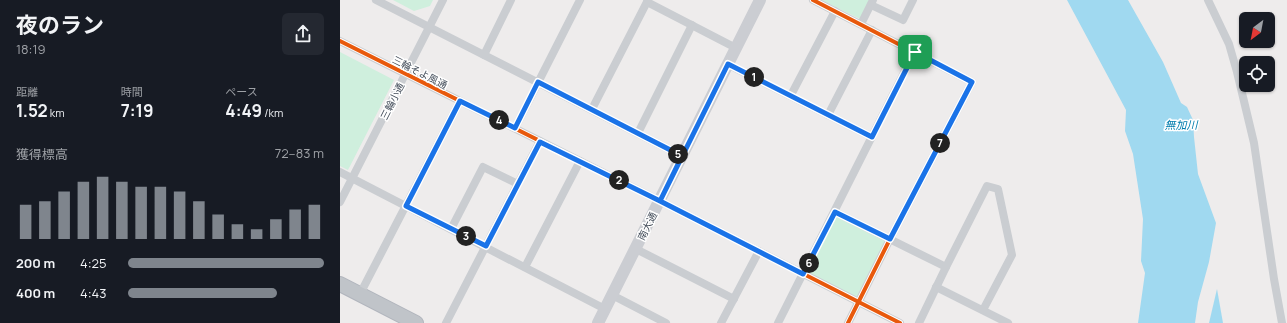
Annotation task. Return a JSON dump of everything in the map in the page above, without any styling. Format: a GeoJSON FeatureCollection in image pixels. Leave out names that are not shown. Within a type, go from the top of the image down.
{"type":"FeatureCollection","features":[{"type":"Feature","properties":{"kind":"highway"},"geometry":{"type":"LineString","coordinates":[[340,284],[416,323]]}},
{"type":"Feature","properties":{"kind":"main road","name":"南大通"},"geometry":{"type":"LineString","coordinates":[[598,323],[760,0]]}},
{"type":"Feature","properties":{"kind":"street"},"geometry":{"type":"LineString","coordinates":[[376,0],[682,156]]}},
{"type":"Feature","properties":{"kind":"street","name":"三輪小通"},"geometry":{"type":"LineString","coordinates":[[340,202],[443,0]]}},
{"type":"Feature","properties":{"kind":"street"},"geometry":{"type":"LineString","coordinates":[[484,55],[511,0]]}},
{"type":"Feature","properties":{"kind":"street"},"geometry":{"type":"LineString","coordinates":[[515,128],[580,0]]}},
{"type":"Feature","properties":{"kind":"street"},"geometry":{"type":"LineString","coordinates":[[813,0],[972,82],[848,323]]}},
{"type":"Feature","properties":{"kind":"street"},"geometry":{"type":"LineString","coordinates":[[861,24],[872,2],[903,20],[913,0]]}},
{"type":"Feature","properties":{"kind":"street"},"geometry":{"type":"LineString","coordinates":[[1208,0],[1229,44],[1254,143],[1274,280],[1282,323]]}},
{"type":"Feature","properties":{"kind":"street"},"geometry":{"type":"LineString","coordinates":[[592,109],[648,1],[736,48]]}},
{"type":"Feature","properties":{"kind":"street"},"geometry":{"type":"LineString","coordinates":[[791,95],[834,11]]}},
{"type":"Feature","properties":{"kind":"street"},"geometry":{"type":"LineString","coordinates":[[638,133],[692,25]]}},
{"type":"Feature","properties":{"kind":"street"},"geometry":{"type":"LineString","coordinates":[[828,115],[872,30]]}},
{"type":"Feature","properties":{"kind":"street","name":"三輪そよ風通"},"geometry":{"type":"LineString","coordinates":[[340,41],[900,323]]}},
{"type":"Feature","properties":{"kind":"street"},"geometry":{"type":"LineString","coordinates":[[778,323],[915,52]]}},
{"type":"Feature","properties":{"kind":"street"},"geometry":{"type":"LineString","coordinates":[[728,64],[872,137]]}},
{"type":"Feature","properties":{"kind":"street"},"geometry":{"type":"LineString","coordinates":[[360,294],[460,101]]}},
{"type":"Feature","properties":{"kind":"street"},"geometry":{"type":"LineString","coordinates":[[446,323],[540,142]]}},
{"type":"Feature","properties":{"kind":"street"},"geometry":{"type":"LineString","coordinates":[[525,267],[580,161]]}},
{"type":"Feature","properties":{"kind":"street"},"geometry":{"type":"LineString","coordinates":[[451,229],[483,167],[518,184]]}},
{"type":"Feature","properties":{"kind":"street"},"geometry":{"type":"LineString","coordinates":[[340,172],[605,308]]}},
{"type":"Feature","properties":{"kind":"street"},"geometry":{"type":"LineString","coordinates":[[919,323],[987,186],[998,189],[1012,255],[983,310]]}},
{"type":"Feature","properties":{"kind":"street"},"geometry":{"type":"LineString","coordinates":[[835,212],[946,267]]}},
{"type":"Feature","properties":{"kind":"street"},"geometry":{"type":"LineString","coordinates":[[636,249],[734,299]]}},
{"type":"Feature","properties":{"kind":"street"},"geometry":{"type":"LineString","coordinates":[[722,323],[759,251]]}},
{"type":"Feature","properties":{"kind":"street"},"geometry":{"type":"LineString","coordinates":[[936,287],[1008,323]]}},
{"type":"Feature","properties":{"kind":"street"},"geometry":{"type":"LineString","coordinates":[[612,295],[666,323]]}},
{"type":"Feature","properties":{"kind":"green space"},"geometry":{"type":"Polygon","coordinates":[[[393,0],[433,0],[430,6],[414,11],[393,0]]]}},
{"type":"Feature","properties":{"kind":"green space"},"geometry":{"type":"Polygon","coordinates":[[[821,0],[870,0],[860,19],[821,0]]]}},
{"type":"Feature","properties":{"kind":"green space"},"geometry":{"type":"Polygon","coordinates":[[[340,52],[394,80],[348,170],[340,166],[340,52]]]}},
{"type":"Feature","properties":{"kind":"green space"},"geometry":{"type":"Polygon","coordinates":[[[836,216],[886,241],[857,298],[807,272],[836,216]]]}},
{"type":"Feature","properties":{"kind":"water","name":"無加川"},"geometry":{"type":"Polygon","coordinates":[[[1067,0],[1128,0],[1163,62],[1181,103],[1187,107],[1193,120],[1198,174],[1216,223],[1209,262],[1198,302],[1195,323],[1138,323],[1145,273],[1141,261],[1143,219],[1133,154],[1125,131],[1126,110],[1067,0]]]}},
{"type":"Feature","properties":{"kind":"water"},"geometry":{"type":"Polygon","coordinates":[[[1217,289],[1223,323],[1209,323],[1217,289]]]}},
{"type":"Feature","properties":{"kind":"cycle path"},"geometry":{"type":"LineString","coordinates":[[813,0],[972,82],[848,323]]}},
{"type":"Feature","properties":{"kind":"cycle path"},"geometry":{"type":"LineString","coordinates":[[340,41],[900,323]]}},
{"type":"Feature","properties":{"kind":"route"},"geometry":{"type":"LineString","coordinates":[[915,52],[872,137],[728,64],[660,201],[540,142],[486,246],[406,206],[460,101],[515,128],[538,82],[682,156],[660,201],[803,274],[835,212],[890,239],[972,82],[915,52]]}}]}
